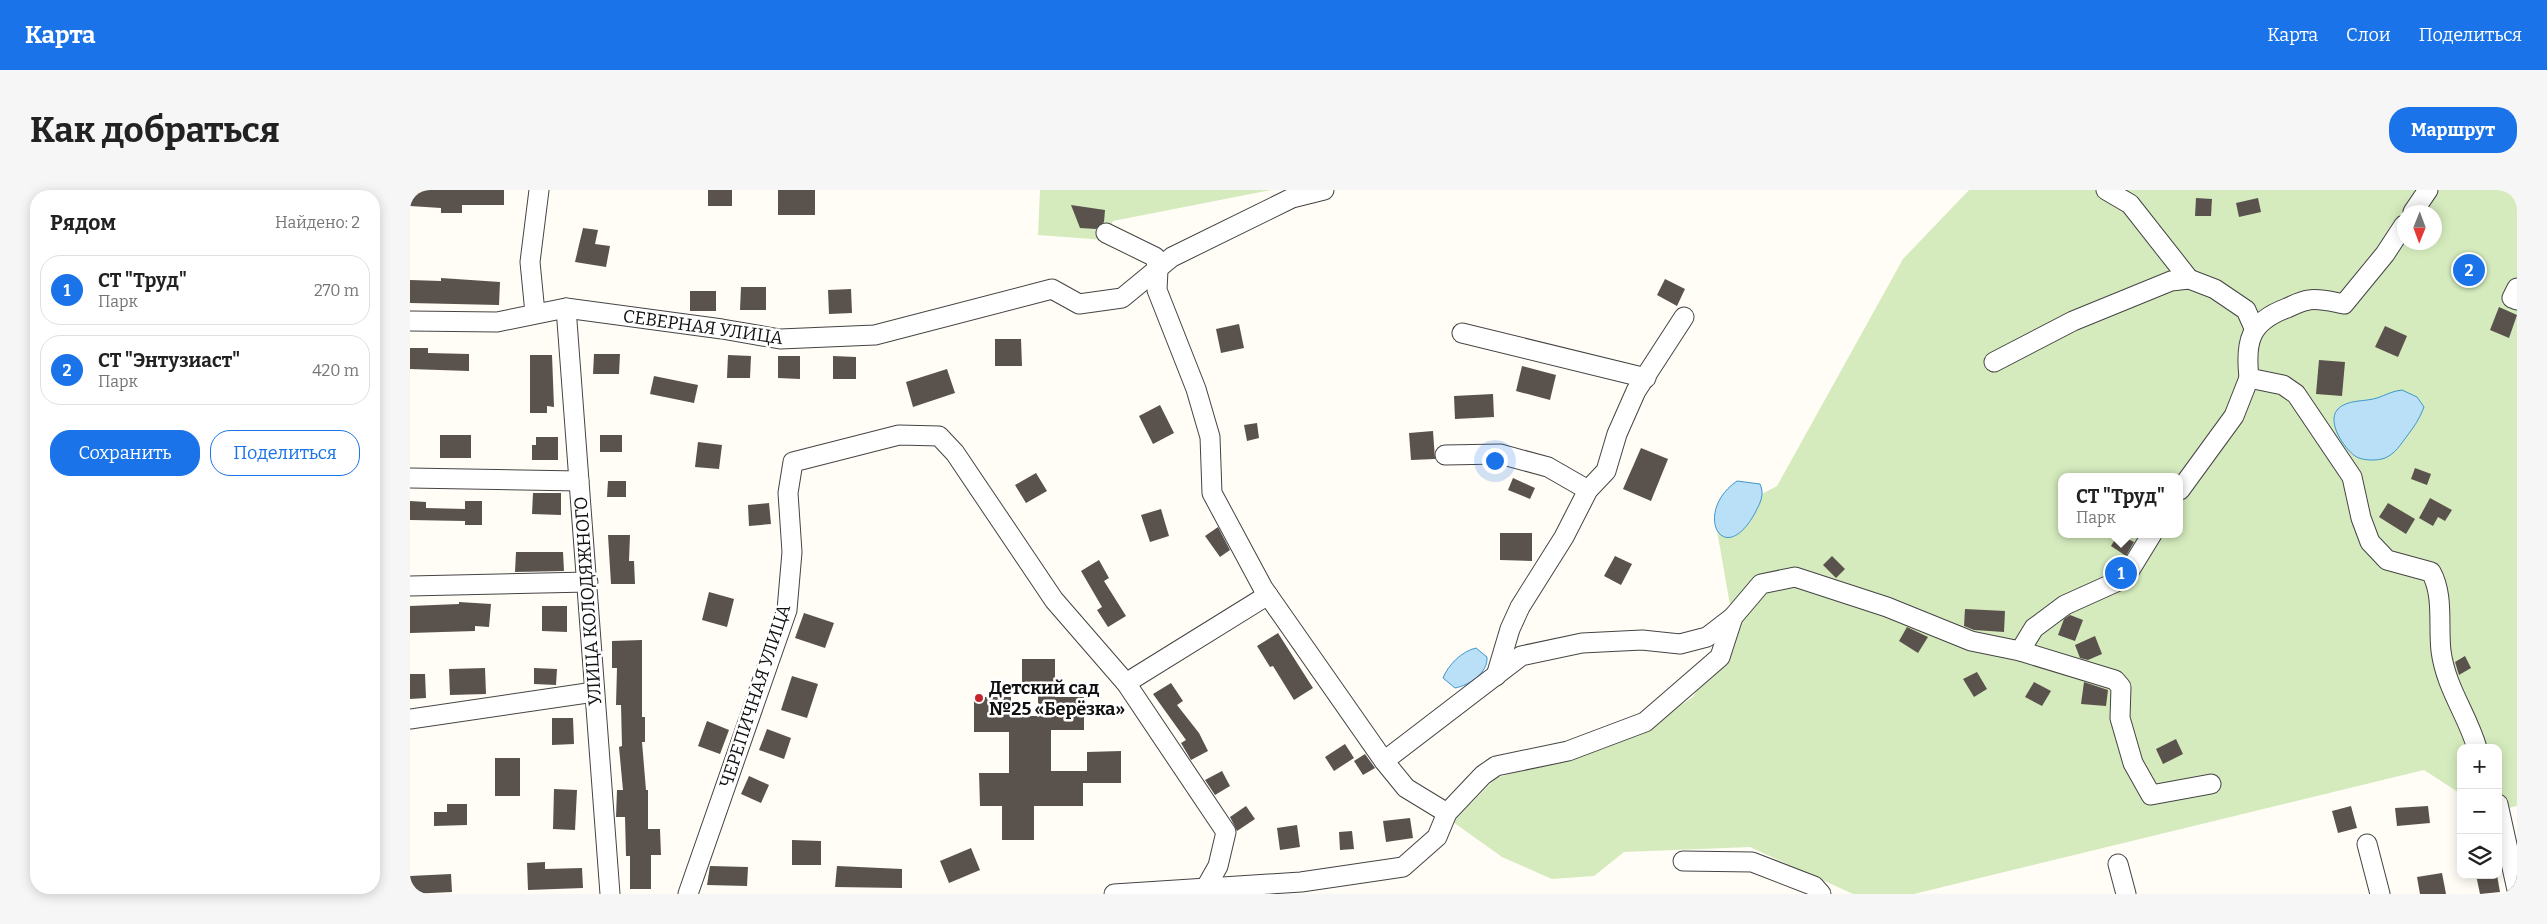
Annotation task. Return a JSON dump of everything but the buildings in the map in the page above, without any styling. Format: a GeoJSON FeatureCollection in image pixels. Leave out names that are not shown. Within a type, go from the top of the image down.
{"type":"FeatureCollection","features":[{"type":"Feature","properties":{"kind":"street"},"geometry":{"type":"LineString","coordinates":[[536,313],[530,262],[540,190]]}},
{"type":"Feature","properties":{"kind":"street","name":"СЕВЕРНАЯ УЛИЦА"},"geometry":{"type":"LineString","coordinates":[[410,321],[497,322],[566,308],[722,329],[780,339],[875,335],[1052,289],[1079,304],[1122,298],[1172,257],[1292,198],[1324,190]]}},
{"type":"Feature","properties":{"kind":"street"},"geometry":{"type":"LineString","coordinates":[[2106,190],[2130,204],[2189,279]]}},
{"type":"Feature","properties":{"kind":"street"},"geometry":{"type":"LineString","coordinates":[[2418,205],[2428,190]]}},
{"type":"Feature","properties":{"kind":"street"},"geometry":{"type":"LineString","coordinates":[[1106,233],[1155,257],[1158,270],[1157,290],[1196,389],[1210,437],[1212,493],[1268,595],[1384,761],[1406,788],[1447,814]]}},
{"type":"Feature","properties":{"kind":"street"},"geometry":{"type":"LineString","coordinates":[[2183,486],[2234,416],[2249,378],[2246,356],[2248,342],[2254,328],[2277,312],[2309,300],[2344,304],[2397,235]]}},
{"type":"Feature","properties":{"kind":"street"},"geometry":{"type":"LineString","coordinates":[[1994,362],[2073,321],[2171,282],[2189,279],[2215,289],[2246,310],[2254,328]]}},
{"type":"Feature","properties":{"kind":"street"},"geometry":{"type":"LineString","coordinates":[[2517,288],[2512,298],[2517,300]]}},
{"type":"Feature","properties":{"kind":"street","name":"УЛИЦА КОЛОДЯЖНОГО"},"geometry":{"type":"LineString","coordinates":[[566,308],[610,894]]}},
{"type":"Feature","properties":{"kind":"street"},"geometry":{"type":"LineString","coordinates":[[1496,676],[1510,629],[1520,607],[1551,559],[1588,490],[1606,472],[1617,434],[1636,391],[1684,317]]}},
{"type":"Feature","properties":{"kind":"street"},"geometry":{"type":"LineString","coordinates":[[1462,333],[1646,378]]}},
{"type":"Feature","properties":{"kind":"street"},"geometry":{"type":"LineString","coordinates":[[2249,378],[2283,385],[2296,394],[2352,477],[2361,518],[2370,542],[2387,560],[2432,572],[2438,585],[2441,650],[2445,674],[2475,744]]}},
{"type":"Feature","properties":{"kind":"street","name":"ЧЕРЕПИЧНАЯ УЛИЦА"},"geometry":{"type":"LineString","coordinates":[[688,894],[787,610],[792,552],[788,493],[793,462],[899,435],[938,436],[955,453],[1054,600],[1126,683]]}},
{"type":"Feature","properties":{"kind":"street"},"geometry":{"type":"LineString","coordinates":[[1445,456],[1500,454],[1548,466],[1588,490]]}},
{"type":"Feature","properties":{"kind":"street"},"geometry":{"type":"LineString","coordinates":[[410,478],[579,481]]}},
{"type":"Feature","properties":{"kind":"street"},"geometry":{"type":"LineString","coordinates":[[2020,651],[2034,628],[2065,605],[2125,578],[2150,538]]}},
{"type":"Feature","properties":{"kind":"street"},"geometry":{"type":"LineString","coordinates":[[1384,761],[1521,656],[1582,644],[1642,640],[1680,644],[1707,637],[1733,617],[1761,584],[1795,577],[1887,607],[1971,641],[2020,651],[2115,680],[2121,687],[2120,718],[2133,763],[2151,795],[2211,784]]}},
{"type":"Feature","properties":{"kind":"street"},"geometry":{"type":"LineString","coordinates":[[410,586],[588,582]]}},
{"type":"Feature","properties":{"kind":"street"},"geometry":{"type":"LineString","coordinates":[[1205,889],[1218,866],[1226,832],[1126,683],[1268,595]]}},
{"type":"Feature","properties":{"kind":"street"},"geometry":{"type":"LineString","coordinates":[[1114,894],[1301,882],[1403,867],[1437,837],[1447,814],[1483,775],[1496,766],[1568,751],[1645,722],[1720,657],[1733,617]]}},
{"type":"Feature","properties":{"kind":"street"},"geometry":{"type":"LineString","coordinates":[[410,720],[594,692]]}},
{"type":"Feature","properties":{"kind":"street"},"geometry":{"type":"LineString","coordinates":[[2502,822],[2517,890]]}},
{"type":"Feature","properties":{"kind":"street"},"geometry":{"type":"LineString","coordinates":[[2367,844],[2380,894]]}},
{"type":"Feature","properties":{"kind":"street"},"geometry":{"type":"LineString","coordinates":[[1683,861],[1752,862],[1814,886],[1821,894]]}},
{"type":"Feature","properties":{"kind":"street"},"geometry":{"type":"LineString","coordinates":[[2118,864],[2126,894]]}},
{"type":"Feature","properties":{"kind":"green space"},"geometry":{"type":"Polygon","coordinates":[[[1040,190],[1271,190],[1113,221],[1105,240],[1038,235],[1040,190]]]}},
{"type":"Feature","properties":{"kind":"green space"},"geometry":{"type":"Polygon","coordinates":[[[1969,190],[2517,190],[2517,806],[2502,809],[2502,744],[2457,744],[2457,791],[2424,770],[1914,894],[1853,894],[1750,847],[1624,852],[1594,876],[1552,879],[1502,857],[1453,822],[1496,778],[1635,736],[1693,697],[1734,628],[1715,519],[1777,486],[1903,259],[1969,190]]]}},
{"type":"Feature","properties":{"kind":"water"},"geometry":{"type":"Polygon","coordinates":[[[2402,390],[2417,397],[2424,407],[2412,429],[2398,448],[2385,458],[2370,460],[2355,456],[2346,447],[2335,428],[2334,415],[2337,410],[2350,402],[2377,398],[2402,390]]]}},
{"type":"Feature","properties":{"kind":"water"},"geometry":{"type":"Polygon","coordinates":[[[1737,481],[1760,484],[1761,499],[1755,513],[1743,530],[1732,537],[1723,537],[1717,530],[1714,520],[1716,507],[1724,494],[1737,481]]]}},
{"type":"Feature","properties":{"kind":"water"},"geometry":{"type":"Polygon","coordinates":[[[1476,648],[1487,657],[1485,668],[1472,681],[1455,688],[1443,678],[1445,673],[1461,655],[1476,648]]]}},
{"type":"Feature","properties":{"kind":"place","name":"СТ \"Энтузиаст\""},"geometry":{"type":"Point","coordinates":[2469,270]}},
{"type":"Feature","properties":{"kind":"place","name":"СТ \"Труд\""},"geometry":{"type":"Point","coordinates":[2121,573]}},
{"type":"Feature","properties":{"kind":"place","name":"Детский сад №25 «Берёзка»"},"geometry":{"type":"Point","coordinates":[979,698]}}]}
